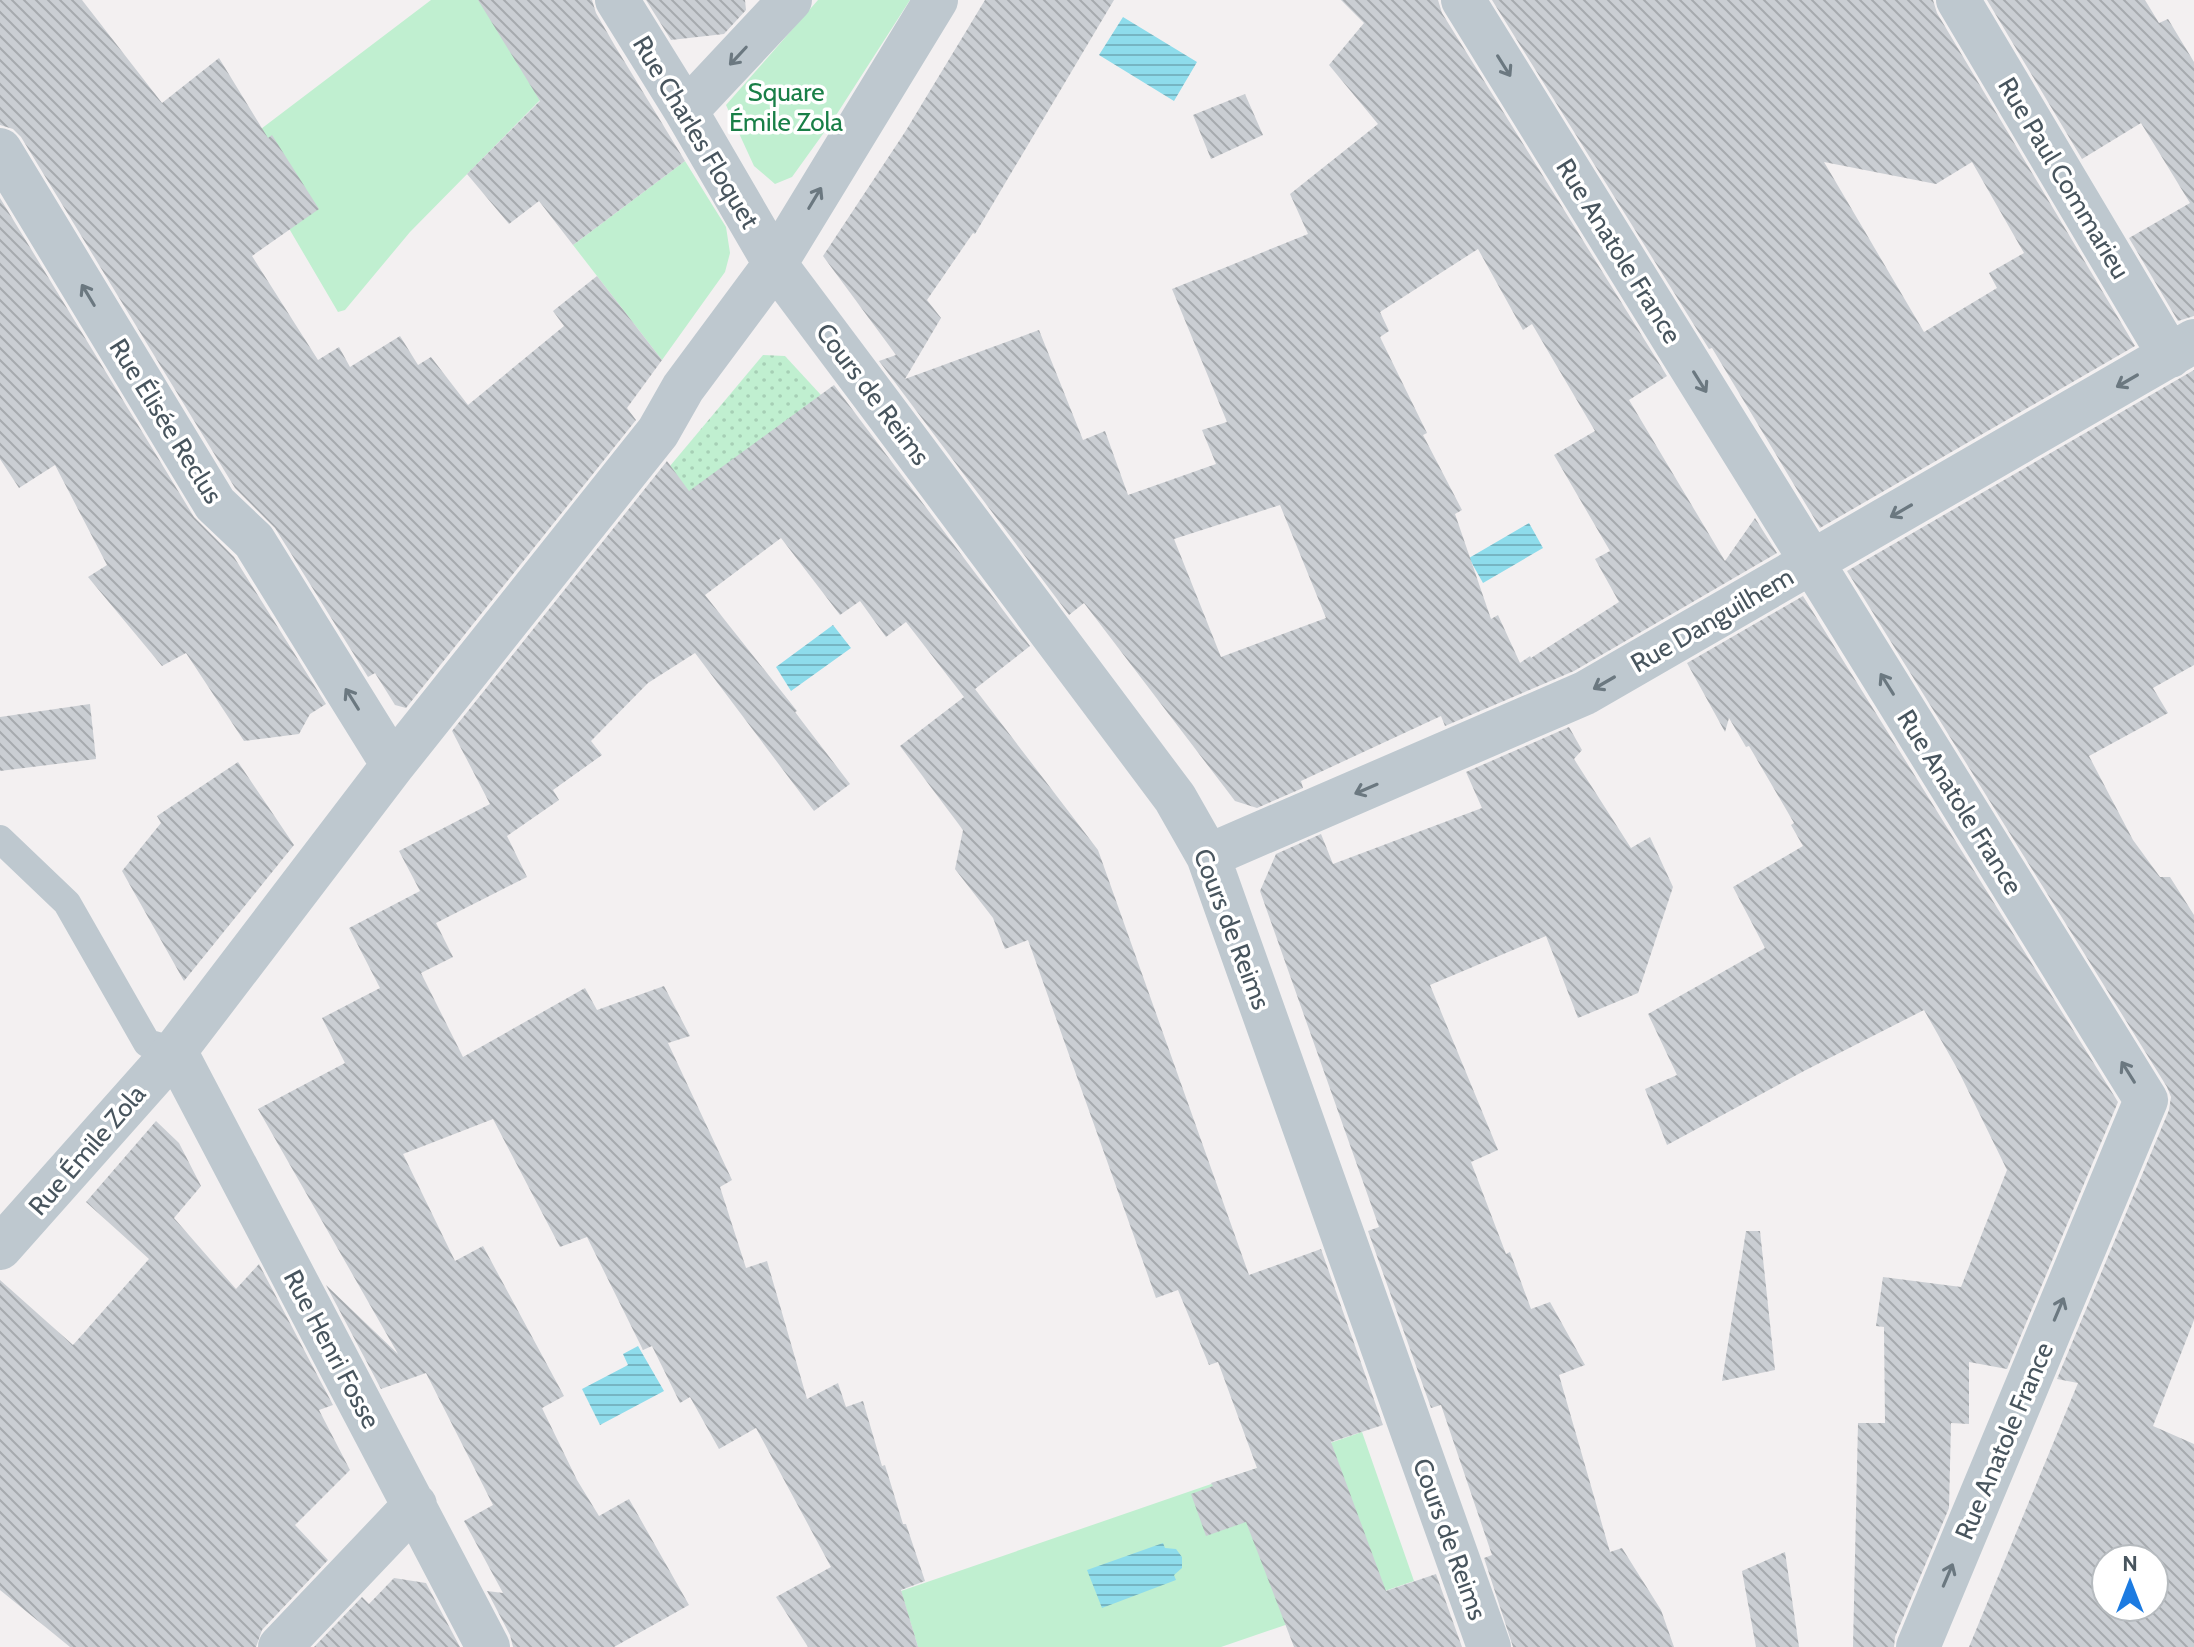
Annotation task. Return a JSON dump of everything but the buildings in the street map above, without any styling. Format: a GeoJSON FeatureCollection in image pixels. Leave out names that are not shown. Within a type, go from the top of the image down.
{"type":"FeatureCollection","features":[{"type":"Feature","properties":{"kind":"street","name":"Rue Charles Floquet"},"geometry":{"type":"LineString","coordinates":[[617,0],[775,264]]}},
{"type":"Feature","properties":{"kind":"street"},"geometry":{"type":"LineString","coordinates":[[686,111],[790,0]]}},
{"type":"Feature","properties":{"kind":"street","name":"Rue Émile Zola"},"geometry":{"type":"LineString","coordinates":[[7,1224],[175,1051],[393,765],[658,432],[683,388],[775,264],[936,0]]}},
{"type":"Feature","properties":{"kind":"street","name":"Rue Anatole France"},"geometry":{"type":"LineString","coordinates":[[1463,0],[2146,1100],[1918,1647]]}},
{"type":"Feature","properties":{"kind":"street","name":"Rue Paul Commarieu"},"geometry":{"type":"LineString","coordinates":[[1958,0],[2182,349]]}},
{"type":"Feature","properties":{"kind":"street","name":"Rue Élisée Reclus"},"geometry":{"type":"LineString","coordinates":[[0,150],[215,504],[254,541],[393,765]]}},
{"type":"Feature","properties":{"kind":"street","name":"Cours de Reims"},"geometry":{"type":"LineString","coordinates":[[775,264],[1175,798],[1208,856],[1489,1647]]}},
{"type":"Feature","properties":{"kind":"street","name":"Rue Danguilhem"},"geometry":{"type":"LineString","coordinates":[[1208,856],[1585,693],[2182,349]]}},
{"type":"Feature","properties":{"kind":"street","name":"Rue Henri Fosse"},"geometry":{"type":"LineString","coordinates":[[175,1051],[488,1647]]}},
{"type":"Feature","properties":{"kind":"street"},"geometry":{"type":"LineString","coordinates":[[280,1647],[415,1505]]}},
{"type":"Feature","properties":{"kind":"lane"},"geometry":{"type":"LineString","coordinates":[[0,839],[67,903],[147,1043],[175,1051]]}},
{"type":"Feature","properties":{"kind":"green space"},"geometry":{"type":"Polygon","coordinates":[[[431,0],[586,0],[606,33],[410,232],[345,310],[338,312],[240,145],[431,0]]]}},
{"type":"Feature","properties":{"kind":"green space","name":"Square Émile Zola"},"geometry":{"type":"Polygon","coordinates":[[[818,0],[910,0],[833,120],[792,177],[775,184],[754,166],[726,105],[818,0]]]}},
{"type":"Feature","properties":{"kind":"green space"},"geometry":{"type":"Polygon","coordinates":[[[685,161],[726,227],[730,253],[725,272],[662,360],[573,245],[685,161]]]}},
{"type":"Feature","properties":{"kind":"green space"},"geometry":{"type":"Polygon","coordinates":[[[763,355],[785,356],[821,395],[689,492],[670,466],[763,355]]]}},
{"type":"Feature","properties":{"kind":"green space"},"geometry":{"type":"Polygon","coordinates":[[[1362,1432],[1414,1581],[1221,1647],[918,1647],[901,1591],[1362,1432]]]}},
{"type":"Feature","properties":{"kind":"water"},"geometry":{"type":"Polygon","coordinates":[[[1123,17],[1197,62],[1174,101],[1099,55],[1123,17]]]}},
{"type":"Feature","properties":{"kind":"water"},"geometry":{"type":"Polygon","coordinates":[[[1529,523],[1543,548],[1483,583],[1469,558],[1529,523]]]}},
{"type":"Feature","properties":{"kind":"water"},"geometry":{"type":"Polygon","coordinates":[[[833,625],[851,648],[791,691],[776,667],[833,625]]]}},
{"type":"Feature","properties":{"kind":"water"},"geometry":{"type":"Polygon","coordinates":[[[638,1346],[664,1391],[600,1425],[582,1389],[628,1365],[623,1354],[638,1346]]]}},
{"type":"Feature","properties":{"kind":"water"},"geometry":{"type":"Polygon","coordinates":[[[1163,1543],[1165,1548],[1176,1549],[1182,1557],[1182,1568],[1174,1575],[1176,1580],[1102,1608],[1087,1570],[1163,1543]]]}}]}
